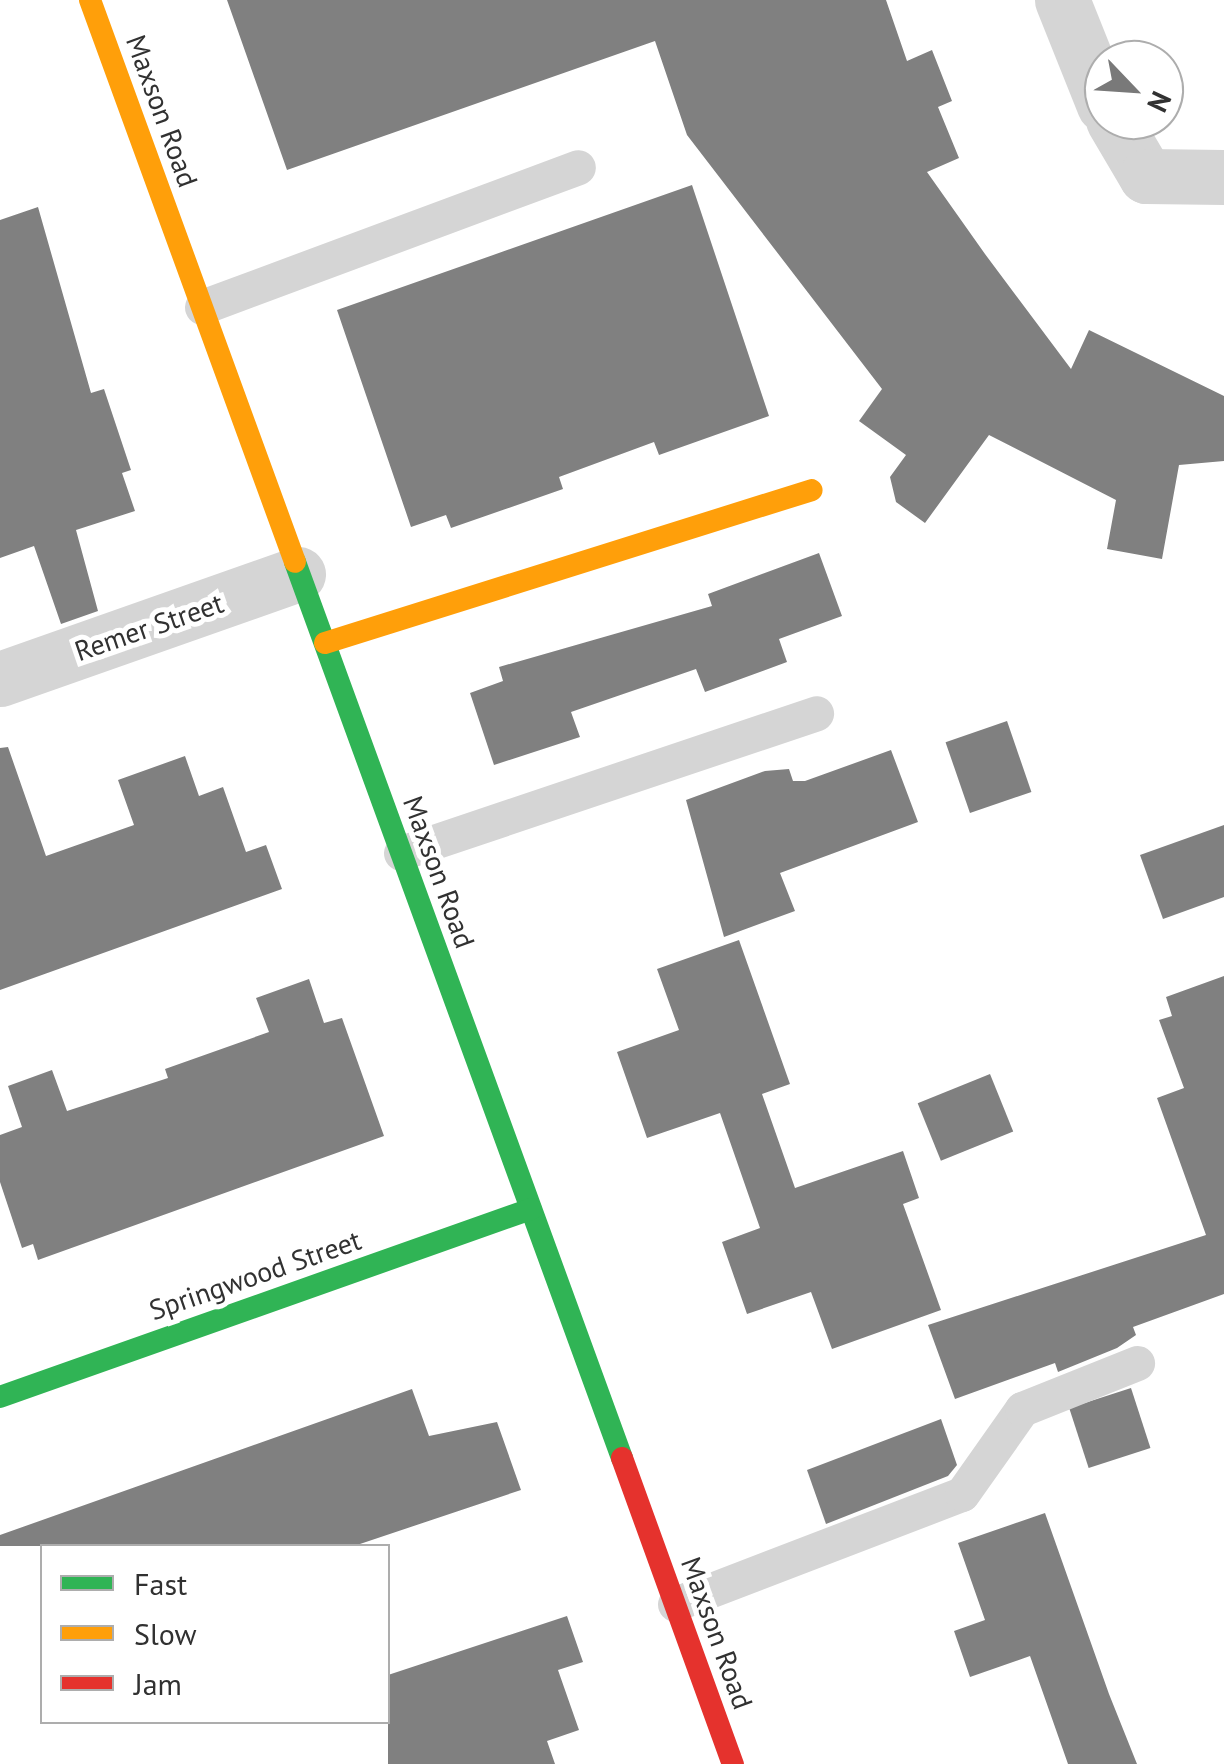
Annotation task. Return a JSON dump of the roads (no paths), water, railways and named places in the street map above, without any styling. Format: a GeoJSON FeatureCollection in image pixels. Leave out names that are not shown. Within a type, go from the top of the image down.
{"type":"FeatureCollection","features":[{"type":"Feature","properties":{"kind":"street","name":"Maxson Road"},"geometry":{"type":"LineString","coordinates":[[90,0],[733,1764]]}},
{"type":"Feature","properties":{"kind":"street"},"geometry":{"type":"LineString","coordinates":[[1062,0],[1084,56]]}},
{"type":"Feature","properties":{"kind":"street"},"geometry":{"type":"LineString","coordinates":[[1124,140],[1146,176],[1224,177]]}},
{"type":"Feature","properties":{"kind":"street"},"geometry":{"type":"LineString","coordinates":[[324,643],[812,490]]}},
{"type":"Feature","properties":{"kind":"street","name":"Remer Street"},"geometry":{"type":"LineString","coordinates":[[0,679],[298,574]]}},
{"type":"Feature","properties":{"kind":"street","name":"Springwood Street"},"geometry":{"type":"LineString","coordinates":[[0,1397],[531,1210]]}},
{"type":"Feature","properties":{"kind":"lane"},"geometry":{"type":"LineString","coordinates":[[202,307],[578,168]]}},
{"type":"Feature","properties":{"kind":"lane"},"geometry":{"type":"LineString","coordinates":[[400,853],[816,712]]}},
{"type":"Feature","properties":{"kind":"lane"},"geometry":{"type":"LineString","coordinates":[[674,1604],[962,1494],[1022,1409],[1138,1363]]}}]}
